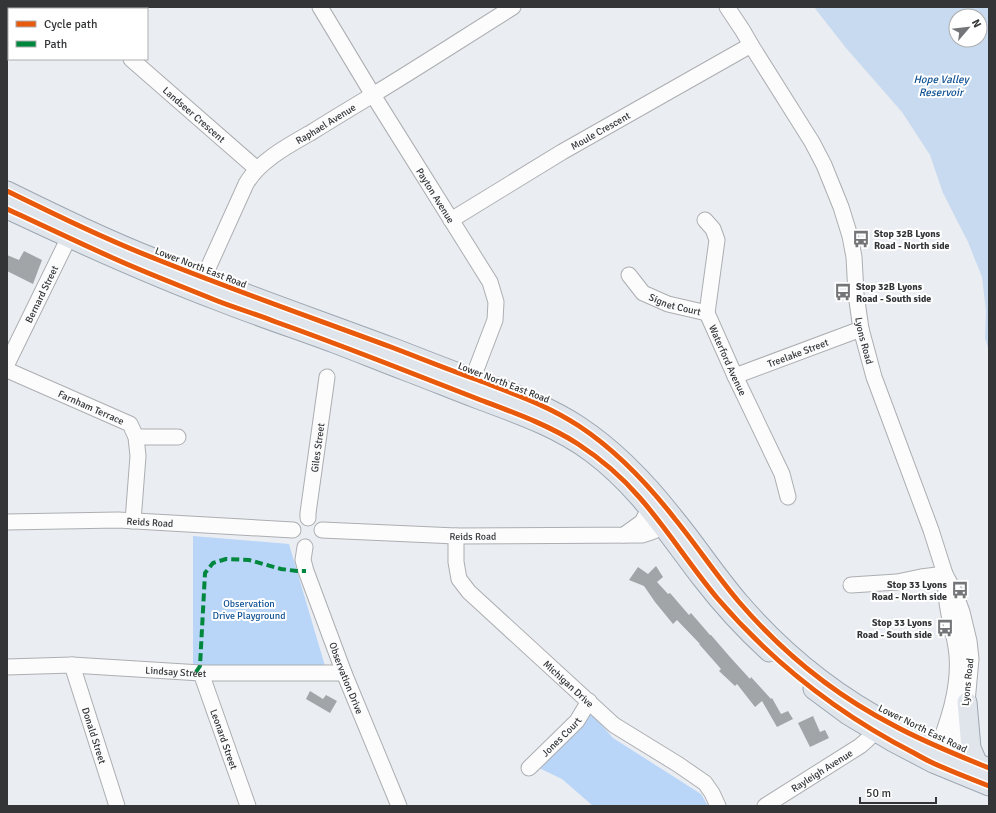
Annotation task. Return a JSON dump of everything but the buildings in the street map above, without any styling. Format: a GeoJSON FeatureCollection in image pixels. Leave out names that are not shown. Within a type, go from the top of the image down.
{"type":"FeatureCollection","features":[{"type":"Feature","properties":{"kind":"main road","name":"Lower North East Road"},"geometry":{"type":"LineString","coordinates":[[7,191],[115,259],[200,285],[218,301],[337,344],[469,387],[536,402],[558,413],[591,434],[614,452],[645,483],[710,589],[756,640],[811,688],[875,732],[942,758],[983,766]]}},
{"type":"Feature","properties":{"kind":"main road","name":"Lower North East Road"},"geometry":{"type":"LineString","coordinates":[[7,209],[72,231]]}},
{"type":"Feature","properties":{"kind":"main road","name":"Lower North East Road"},"geometry":{"type":"LineString","coordinates":[[469,387],[575,442],[604,463],[631,488],[649,509],[668,522],[739,602],[771,636],[793,656],[824,681],[861,707],[891,724],[942,758],[989,786]]}},
{"type":"Feature","properties":{"kind":"main road"},"geometry":{"type":"LineString","coordinates":[[967,702],[971,748],[983,766]]}},
{"type":"Feature","properties":{"kind":"street","name":"Payton Avenue"},"geometry":{"type":"LineString","coordinates":[[320,7],[490,282],[496,302],[495,320],[469,387]]}},
{"type":"Feature","properties":{"kind":"street","name":"Lyons Road"},"geometry":{"type":"LineString","coordinates":[[727,7],[812,142],[833,187],[850,236],[854,257],[856,294],[861,328],[874,377],[932,530],[945,574],[960,605],[969,641],[971,659],[967,702],[942,758]]}},
{"type":"Feature","properties":{"kind":"street","name":"Raphael Avenue"},"geometry":{"type":"LineString","coordinates":[[200,285],[248,179],[257,169],[275,154],[373,95],[503,10]]}},
{"type":"Feature","properties":{"kind":"street","name":"Moule Crescent"},"geometry":{"type":"LineString","coordinates":[[451,220],[562,152],[751,45]]}},
{"type":"Feature","properties":{"kind":"street","name":"Landseer Crescent"},"geometry":{"type":"LineString","coordinates":[[132,60],[257,169]]}},
{"type":"Feature","properties":{"kind":"street","name":"Waterford Avenue"},"geometry":{"type":"LineString","coordinates":[[705,220],[713,229],[717,240],[707,313],[735,376],[782,474],[788,496]]}},
{"type":"Feature","properties":{"kind":"street","name":"Bernard Street"},"geometry":{"type":"LineString","coordinates":[[7,364],[72,231]]}},
{"type":"Feature","properties":{"kind":"street","name":"Signet Court"},"geometry":{"type":"LineString","coordinates":[[629,275],[643,293],[668,304],[707,313]]}},
{"type":"Feature","properties":{"kind":"street","name":"Treelake Street"},"geometry":{"type":"LineString","coordinates":[[735,376],[861,328]]}},
{"type":"Feature","properties":{"kind":"street","name":"Farnham Terrace"},"geometry":{"type":"LineString","coordinates":[[7,370],[130,424],[136,437]]}},
{"type":"Feature","properties":{"kind":"street","name":"Giles Street"},"geometry":{"type":"LineString","coordinates":[[308,518],[327,377]]}},
{"type":"Feature","properties":{"kind":"street"},"geometry":{"type":"LineString","coordinates":[[133,520],[138,456],[136,437],[178,437]]}},
{"type":"Feature","properties":{"kind":"street"},"geometry":{"type":"LineString","coordinates":[[624,535],[642,522],[649,509]]}},
{"type":"Feature","properties":{"kind":"street"},"geometry":{"type":"LineString","coordinates":[[304,518],[308,518],[315,520],[319,524],[322,530],[322,536],[320,540],[312,547],[305,547],[295,541],[293,537],[293,530],[294,526],[299,521],[304,518]]}},
{"type":"Feature","properties":{"kind":"street","name":"Reids Road"},"geometry":{"type":"LineString","coordinates":[[7,522],[133,520],[293,530]]}},
{"type":"Feature","properties":{"kind":"street","name":"Reids Road"},"geometry":{"type":"LineString","coordinates":[[322,530],[456,536],[642,535],[649,533],[668,522]]}},
{"type":"Feature","properties":{"kind":"street","name":"Michigan Drive"},"geometry":{"type":"LineString","coordinates":[[456,536],[456,562],[460,579],[469,592],[614,725],[679,765],[705,783],[718,806]]}},
{"type":"Feature","properties":{"kind":"street","name":"Observation Drive"},"geometry":{"type":"LineString","coordinates":[[305,547],[303,560],[306,571],[344,672],[399,806]]}},
{"type":"Feature","properties":{"kind":"street","name":"Lyons Road"},"geometry":{"type":"LineString","coordinates":[[942,758],[957,671],[956,645],[950,618],[945,574]]}},
{"type":"Feature","properties":{"kind":"street"},"geometry":{"type":"LineString","coordinates":[[851,586],[897,582],[945,574]]}},
{"type":"Feature","properties":{"kind":"street","name":"Lindsay Street"},"geometry":{"type":"LineString","coordinates":[[7,667],[72,665],[201,673],[344,672]]}},
{"type":"Feature","properties":{"kind":"street","name":"Donald Street"},"geometry":{"type":"LineString","coordinates":[[72,665],[117,806]]}},
{"type":"Feature","properties":{"kind":"street","name":"Leonard Street"},"geometry":{"type":"LineString","coordinates":[[201,673],[248,806]]}},
{"type":"Feature","properties":{"kind":"street","name":"Jones Court"},"geometry":{"type":"LineString","coordinates":[[529,768],[577,721],[589,701]]}},
{"type":"Feature","properties":{"kind":"street","name":"Rayleigh Avenue"},"geometry":{"type":"LineString","coordinates":[[765,806],[782,802],[860,746],[875,732]]}},
{"type":"Feature","properties":{"kind":"green space","name":"Observation Drive Playground"},"geometry":{"type":"Polygon","coordinates":[[[193,536],[289,544],[325,666],[193,666],[193,536]]]}},
{"type":"Feature","properties":{"kind":"green space"},"geometry":{"type":"Polygon","coordinates":[[[590,712],[613,738],[701,794],[708,806],[593,806],[562,779],[537,767],[590,712]]]}},
{"type":"Feature","properties":{"kind":"water","name":"Hope Valley Reservoir"},"geometry":{"type":"Polygon","coordinates":[[[814,7],[989,7],[989,351],[985,338],[986,311],[982,277],[968,242],[943,193],[930,155],[902,112],[846,48],[814,7]]]}},
{"type":"Feature","properties":{"kind":"marked path"},"geometry":{"type":"LineString","coordinates":[[196,672],[200,666],[205,573],[213,563],[226,559],[249,560],[281,569],[306,571]]}},
{"type":"Feature","properties":{"kind":"cycle path"},"geometry":{"type":"LineString","coordinates":[[7,191],[137,251],[214,282],[530,400],[579,426],[606,446],[631,468],[683,529],[739,602],[773,638],[810,671],[851,700],[893,725],[929,743],[989,768]]}},
{"type":"Feature","properties":{"kind":"cycle path"},"geometry":{"type":"LineString","coordinates":[[7,209],[125,264],[223,303],[339,345],[542,424],[566,437],[603,462],[633,490],[718,599],[761,645],[809,686],[860,722],[887,738],[932,763],[989,786]]}},
{"type":"Feature","properties":{"kind":"place","name":"Stop 32B Lyons Road - North side"},"geometry":{"type":"Point","coordinates":[861,239]}},
{"type":"Feature","properties":{"kind":"place","name":"Stop 32B Lyons Road - South side"},"geometry":{"type":"Point","coordinates":[843,292]}},
{"type":"Feature","properties":{"kind":"place","name":"Stop 33 Lyons Road - North side"},"geometry":{"type":"Point","coordinates":[960,590]}},
{"type":"Feature","properties":{"kind":"place","name":"Stop 33 Lyons Road - South side"},"geometry":{"type":"Point","coordinates":[945,628]}}]}
